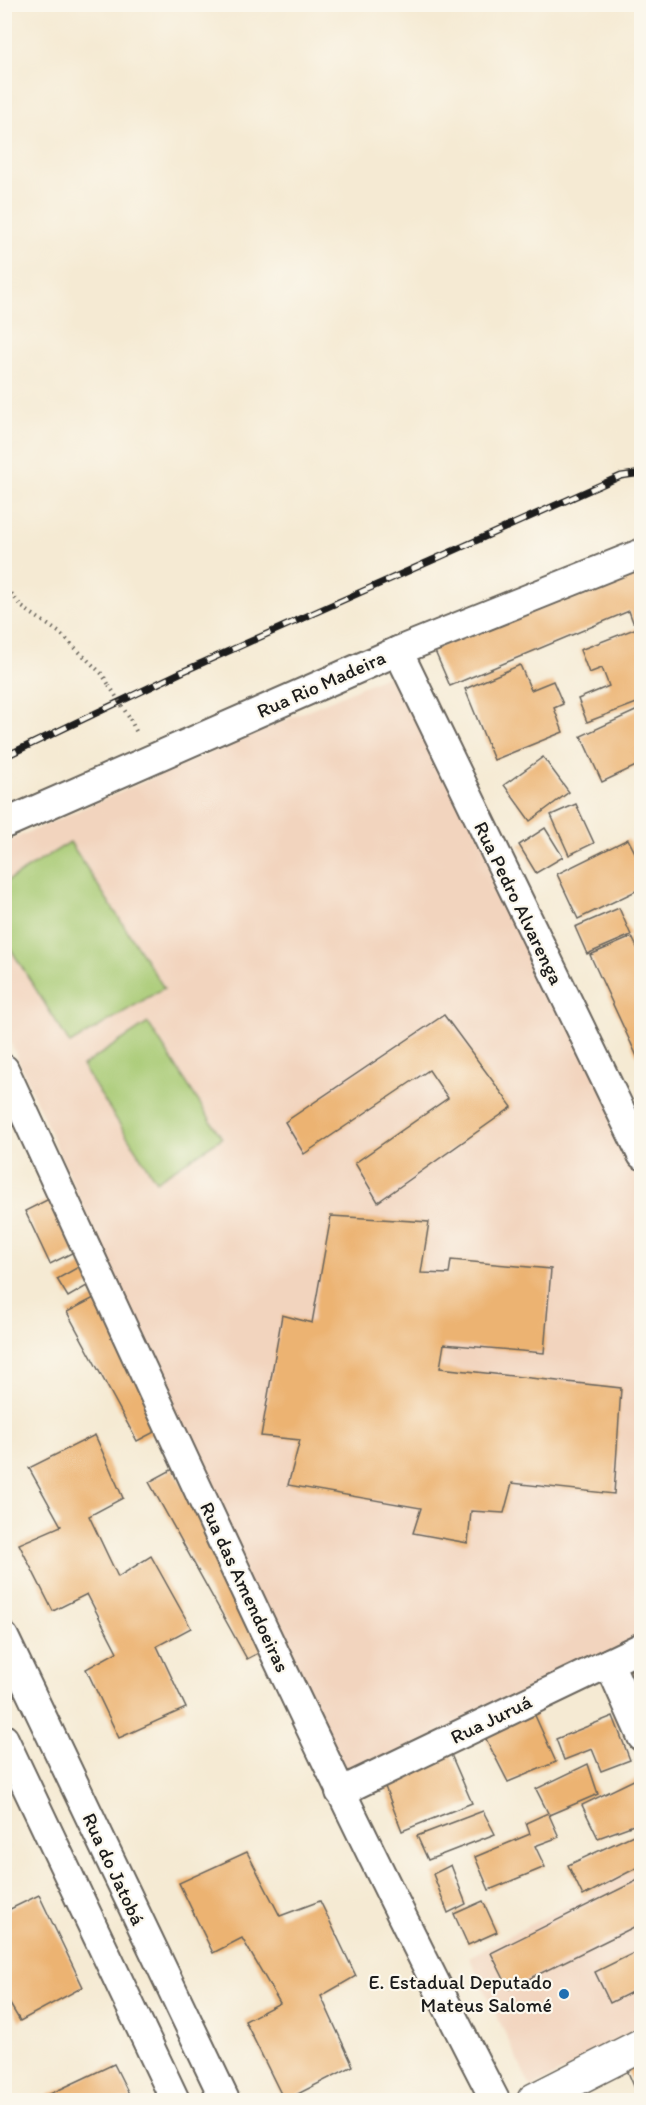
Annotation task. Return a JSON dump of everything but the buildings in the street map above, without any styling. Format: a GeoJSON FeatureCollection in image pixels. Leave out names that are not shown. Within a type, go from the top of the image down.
{"type":"FeatureCollection","features":[{"type":"Feature","properties":{"kind":"main road"},"geometry":{"type":"LineString","coordinates":[[534,2100],[642,2045]]}},
{"type":"Feature","properties":{"kind":"street","name":"Rua Rio Madeira"},"geometry":{"type":"LineString","coordinates":[[4,824],[398,651],[641,553]]}},
{"type":"Feature","properties":{"kind":"street","name":"Rua Pedro Alvarenga"},"geometry":{"type":"LineString","coordinates":[[398,651],[632,1111],[642,1155]]}},
{"type":"Feature","properties":{"kind":"street","name":"Rua das Amendoeiras"},"geometry":{"type":"LineString","coordinates":[[4,1069],[340,1792],[495,2100]]}},
{"type":"Feature","properties":{"kind":"street","name":"Rua do Jatobá"},"geometry":{"type":"LineString","coordinates":[[4,1636],[225,2100]]}},
{"type":"Feature","properties":{"kind":"street","name":"Rua Juruá"},"geometry":{"type":"LineString","coordinates":[[340,1792],[642,1647]]}},
{"type":"Feature","properties":{"kind":"street"},"geometry":{"type":"LineString","coordinates":[[609,1663],[642,1737]]}},
{"type":"Feature","properties":{"kind":"street"},"geometry":{"type":"LineString","coordinates":[[4,1739],[175,2100]]}},
{"type":"Feature","properties":{"kind":"path"},"geometry":{"type":"LineString","coordinates":[[4,584],[22,607],[60,633],[102,674],[130,719]]}},
{"type":"Feature","properties":{"kind":"shaded area"},"geometry":{"type":"Polygon","coordinates":[[[400,670],[641,1150],[641,1647],[340,1792],[5,1030],[4,843],[400,670]]]}},
{"type":"Feature","properties":{"kind":"shaded area","name":"E. Estadual Deputado Mateus Salomé"},"geometry":{"type":"Polygon","coordinates":[[[641,1866],[641,2031],[531,2088],[469,1957],[641,1866]]]}},
{"type":"Feature","properties":{"kind":"green space"},"geometry":{"type":"Polygon","coordinates":[[[70,842],[164,988],[70,1044],[5,940],[4,883],[70,842]]]}},
{"type":"Feature","properties":{"kind":"green space"},"geometry":{"type":"Polygon","coordinates":[[[148,1023],[222,1138],[156,1181],[82,1066],[148,1023]]]}},
{"type":"Feature","properties":{"kind":"railway"},"geometry":{"type":"LineString","coordinates":[[4,757],[184,671],[621,476],[642,473]]}},
{"type":"Feature","properties":{"kind":"place","name":"E. Estadual Deputado Mateus Salomé"},"geometry":{"type":"Point","coordinates":[564,1994]}}]}
